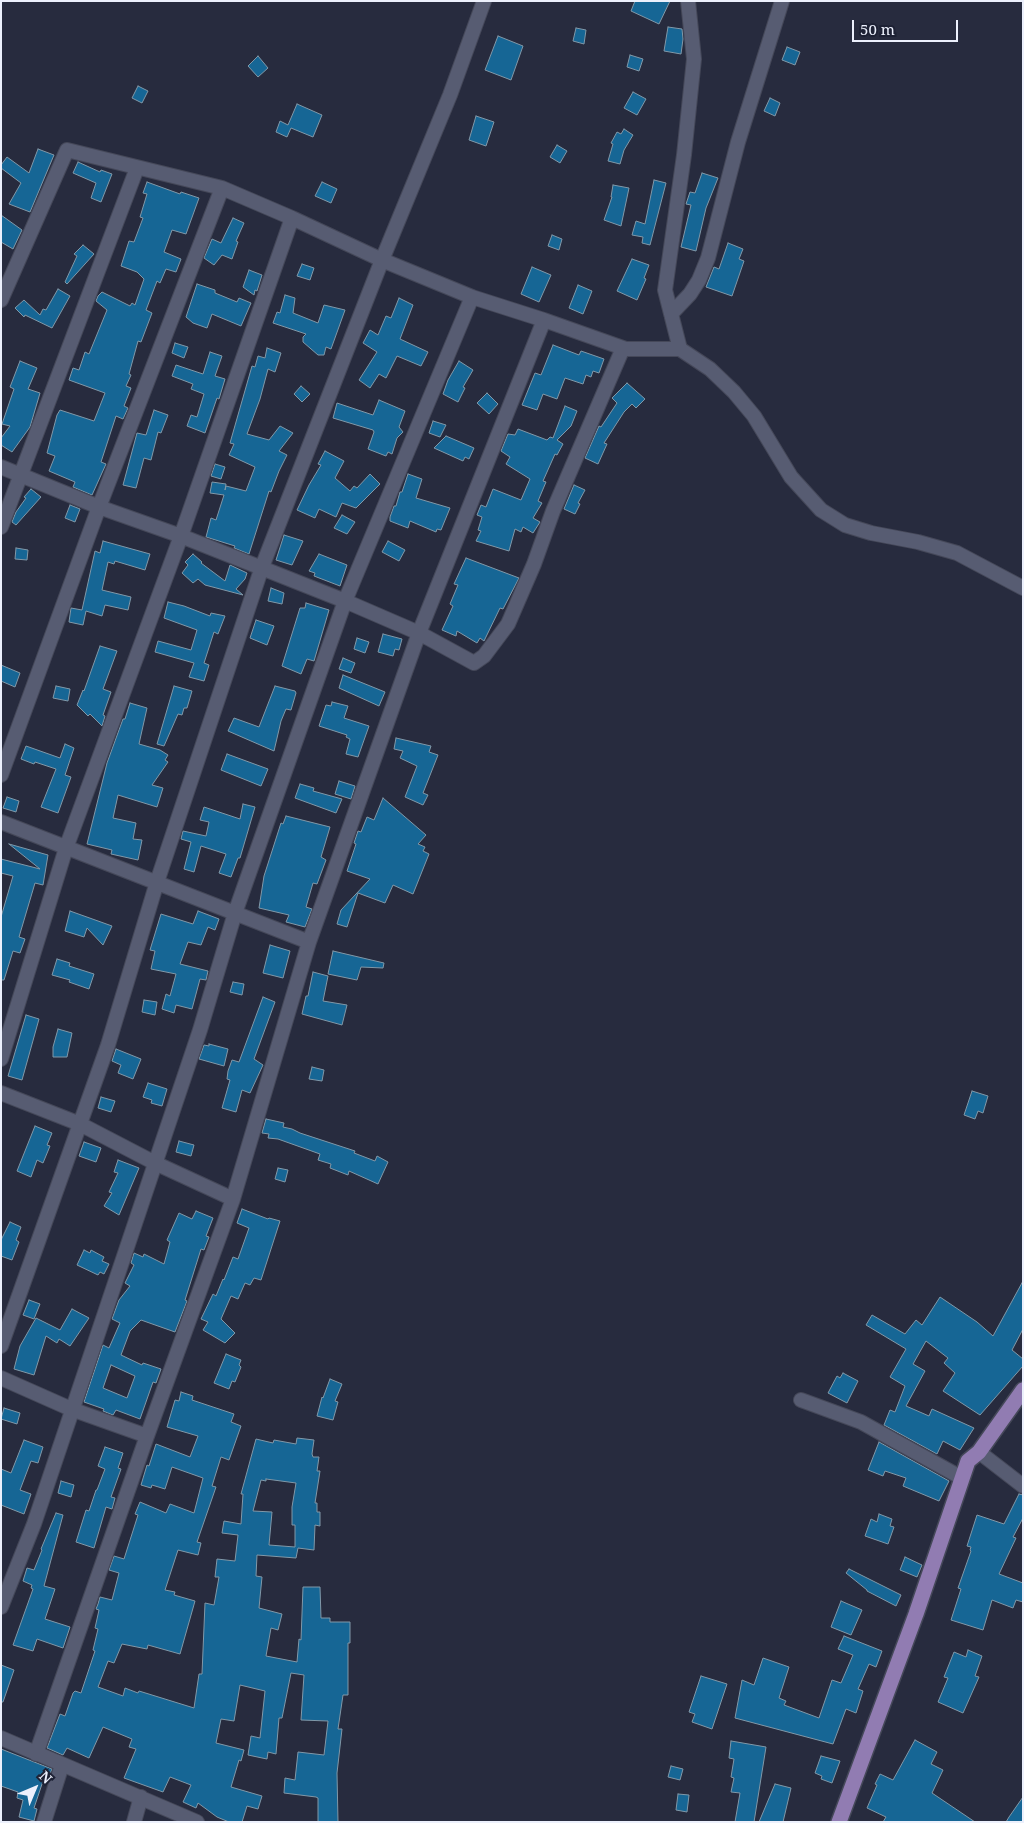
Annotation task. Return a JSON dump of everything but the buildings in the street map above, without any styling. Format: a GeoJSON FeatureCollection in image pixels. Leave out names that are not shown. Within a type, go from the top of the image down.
{"type":"FeatureCollection","features":[{"type":"Feature","properties":{"kind":"main road"},"geometry":{"type":"LineString","coordinates":[[839,1822],[916,1614],[968,1461],[978,1452],[1023,1390]]}},
{"type":"Feature","properties":{"kind":"street"},"geometry":{"type":"LineString","coordinates":[[1,1346],[108,1045],[156,882],[262,567],[382,260],[450,95],[484,1]]}},
{"type":"Feature","properties":{"kind":"street"},"geometry":{"type":"LineString","coordinates":[[680,349],[665,290],[684,155],[694,59],[688,1]]}},
{"type":"Feature","properties":{"kind":"street"},"geometry":{"type":"LineString","coordinates":[[672,314],[699,280],[708,258],[738,142],[782,1]]}},
{"type":"Feature","properties":{"kind":"street"},"geometry":{"type":"LineString","coordinates":[[1,300],[67,150],[222,188],[382,260],[472,297],[623,348],[680,349],[710,369],[734,392],[754,416],[791,477],[822,510],[844,525],[871,533],[957,552],[1023,588]]}},
{"type":"Feature","properties":{"kind":"street"},"geometry":{"type":"LineString","coordinates":[[1,527],[138,168]]}},
{"type":"Feature","properties":{"kind":"street"},"geometry":{"type":"LineString","coordinates":[[1,775],[99,507],[222,188]]}},
{"type":"Feature","properties":{"kind":"street"},"geometry":{"type":"LineString","coordinates":[[1,1059],[66,848],[181,536],[292,218]]}},
{"type":"Feature","properties":{"kind":"street"},"geometry":{"type":"LineString","coordinates":[[1,1607],[34,1524],[71,1409],[200,1030],[235,913],[345,601],[472,297]]}},
{"type":"Feature","properties":{"kind":"street"},"geometry":{"type":"LineString","coordinates":[[36,1754],[147,1436],[233,1199],[309,942],[419,633],[544,320]]}},
{"type":"Feature","properties":{"kind":"street"},"geometry":{"type":"LineString","coordinates":[[1,467],[99,507],[181,536],[345,601],[419,633],[474,663],[484,656],[508,624],[534,564],[553,511],[623,348]]}},
{"type":"Feature","properties":{"kind":"street"},"geometry":{"type":"LineString","coordinates":[[1,822],[309,942]]}},
{"type":"Feature","properties":{"kind":"street"},"geometry":{"type":"LineString","coordinates":[[1,1093],[80,1124],[155,1163],[233,1199]]}},
{"type":"Feature","properties":{"kind":"street"},"geometry":{"type":"LineString","coordinates":[[1,1378],[71,1409],[147,1436]]}},
{"type":"Feature","properties":{"kind":"street"},"geometry":{"type":"LineString","coordinates":[[801,1400],[861,1422],[962,1478]]}},
{"type":"Feature","properties":{"kind":"street"},"geometry":{"type":"LineString","coordinates":[[978,1452],[1023,1486]]}},
{"type":"Feature","properties":{"kind":"street"},"geometry":{"type":"LineString","coordinates":[[1,1738],[197,1822]]}},
{"type":"Feature","properties":{"kind":"street"},"geometry":{"type":"LineString","coordinates":[[44,1822],[62,1765]]}},
{"type":"Feature","properties":{"kind":"street"},"geometry":{"type":"LineString","coordinates":[[134,1822],[141,1798]]}}]}
